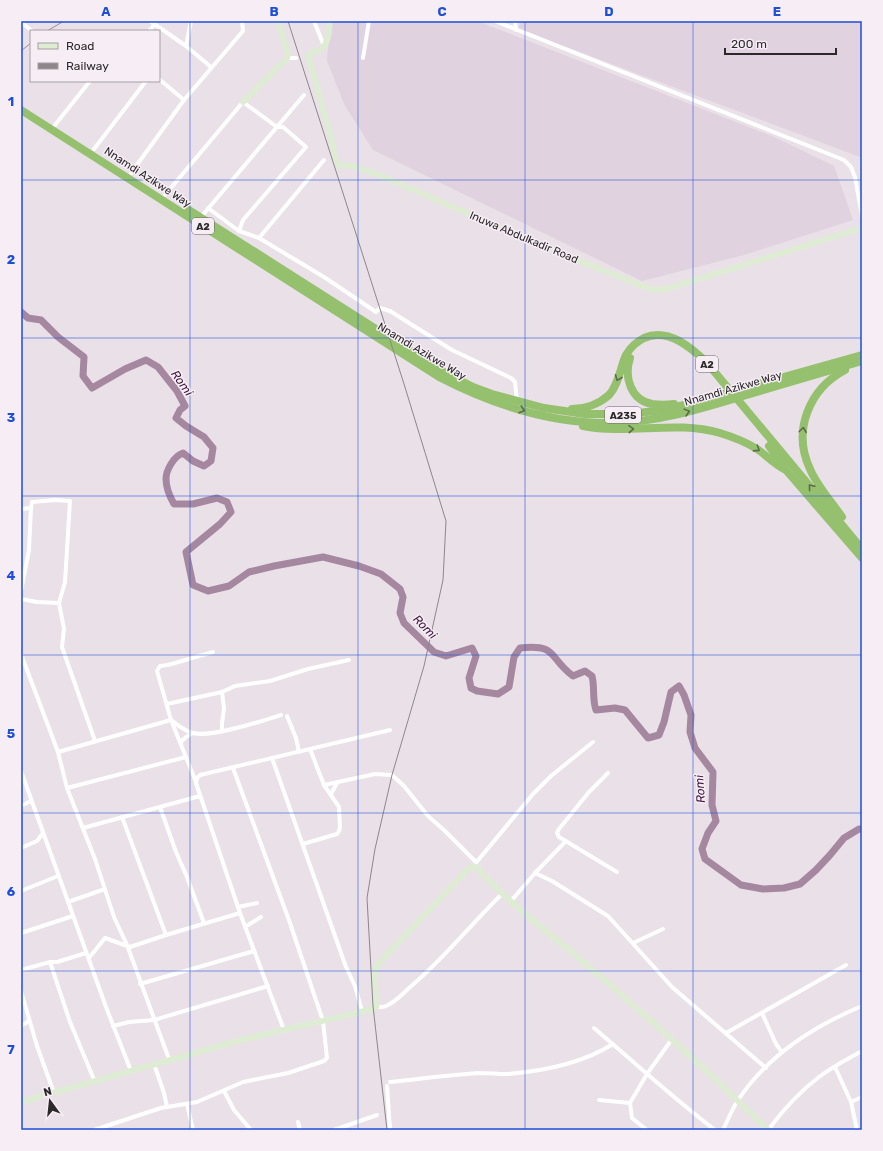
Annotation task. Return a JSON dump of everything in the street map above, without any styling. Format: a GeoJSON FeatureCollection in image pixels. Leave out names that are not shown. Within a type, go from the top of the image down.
{"type":"FeatureCollection","features":[{"type":"Feature","properties":{"kind":"highway","name":"Nnamdi Azikwe Way"},"geometry":{"type":"LineString","coordinates":[[21,104],[131,173],[191,214],[201,217],[378,330],[399,351],[433,373],[479,396],[538,415],[573,421],[612,423],[680,414],[720,399],[862,355]]}},
{"type":"Feature","properties":{"kind":"highway","name":"Nnamdi Azikwe Way"},"geometry":{"type":"LineString","coordinates":[[21,110],[191,214],[389,341],[474,387],[516,401],[544,408],[570,412],[612,415],[648,412],[720,399]]}},
{"type":"Feature","properties":{"kind":"highway","name":"A2"},"geometry":{"type":"LineString","coordinates":[[527,403],[551,408],[584,408],[598,402],[609,394],[630,349],[640,340],[647,337],[661,335],[678,340],[692,349],[708,364],[862,549]]}},
{"type":"Feature","properties":{"kind":"highway"},"geometry":{"type":"LineString","coordinates":[[693,403],[650,404],[636,395],[631,388],[627,373],[628,365],[635,350],[643,344],[659,340],[668,341],[687,351],[700,363],[775,453],[786,470]]}},
{"type":"Feature","properties":{"kind":"highway","name":"Nnamdi Azikwe Way"},"geometry":{"type":"LineString","coordinates":[[740,393],[860,362]]}},
{"type":"Feature","properties":{"kind":"highway"},"geometry":{"type":"LineString","coordinates":[[854,538],[843,519],[810,471],[802,438],[806,415],[819,391],[831,379],[860,362]]}},
{"type":"Feature","properties":{"kind":"highway","name":"A2"},"geometry":{"type":"LineString","coordinates":[[538,415],[609,430],[673,427],[707,430],[733,438],[751,446],[786,470],[862,558]]}},
{"type":"Feature","properties":{"kind":"street"},"geometry":{"type":"LineString","coordinates":[[150,21],[186,46],[211,67]]}},
{"type":"Feature","properties":{"kind":"street"},"geometry":{"type":"LineString","coordinates":[[186,46],[191,21]]}},
{"type":"Feature","properties":{"kind":"street"},"geometry":{"type":"LineString","coordinates":[[131,173],[184,100],[243,31],[242,21]]}},
{"type":"Feature","properties":{"kind":"street"},"geometry":{"type":"LineString","coordinates":[[165,195],[243,102],[287,58],[288,54],[278,21]]}},
{"type":"Feature","properties":{"kind":"street"},"geometry":{"type":"LineString","coordinates":[[314,21],[324,46]]}},
{"type":"Feature","properties":{"kind":"street"},"geometry":{"type":"LineString","coordinates":[[324,46],[327,40],[330,21]]}},
{"type":"Feature","properties":{"kind":"street"},"geometry":{"type":"LineString","coordinates":[[363,58],[369,21]]}},
{"type":"Feature","properties":{"kind":"street"},"geometry":{"type":"LineString","coordinates":[[495,21],[844,160],[851,167],[855,177],[862,216]]}},
{"type":"Feature","properties":{"kind":"street"},"geometry":{"type":"LineString","coordinates":[[515,21],[516,30]]}},
{"type":"Feature","properties":{"kind":"street"},"geometry":{"type":"LineString","coordinates":[[21,22],[31,30]]}},
{"type":"Feature","properties":{"kind":"street"},"geometry":{"type":"LineString","coordinates":[[150,30],[155,24]]}},
{"type":"Feature","properties":{"kind":"street","name":"Inuwa Abdulkadir Road"},"geometry":{"type":"LineString","coordinates":[[324,46],[309,55],[331,137],[335,158],[339,166],[349,165],[377,174],[552,250],[650,288],[662,290],[673,287],[862,228]]}},
{"type":"Feature","properties":{"kind":"street"},"geometry":{"type":"LineString","coordinates":[[287,58],[296,58]]}},
{"type":"Feature","properties":{"kind":"street"},"geometry":{"type":"LineString","coordinates":[[160,80],[184,100]]}},
{"type":"Feature","properties":{"kind":"street"},"geometry":{"type":"LineString","coordinates":[[55,125],[89,82]]}},
{"type":"Feature","properties":{"kind":"street"},"geometry":{"type":"LineString","coordinates":[[94,150],[145,82]]}},
{"type":"Feature","properties":{"kind":"street"},"geometry":{"type":"LineString","coordinates":[[201,217],[304,95]]}},
{"type":"Feature","properties":{"kind":"street"},"geometry":{"type":"LineString","coordinates":[[238,232],[244,220],[306,148],[283,127],[277,127],[243,102]]}},
{"type":"Feature","properties":{"kind":"street"},"geometry":{"type":"LineString","coordinates":[[259,238],[324,160]]}},
{"type":"Feature","properties":{"kind":"street"},"geometry":{"type":"LineString","coordinates":[[208,208],[238,232],[259,238],[324,277],[376,312],[380,308],[390,311],[452,350],[511,378],[515,382],[516,401]]}},
{"type":"Feature","properties":{"kind":"street"},"geometry":{"type":"LineString","coordinates":[[32,502],[55,500],[70,501],[65,582],[59,603],[64,629],[62,647],[95,741]]}},
{"type":"Feature","properties":{"kind":"street"},"geometry":{"type":"LineString","coordinates":[[21,509],[31,508],[32,502]]}},
{"type":"Feature","properties":{"kind":"street"},"geometry":{"type":"LineString","coordinates":[[21,591],[29,550],[32,502]]}},
{"type":"Feature","properties":{"kind":"street"},"geometry":{"type":"LineString","coordinates":[[21,599],[37,602],[59,603]]}},
{"type":"Feature","properties":{"kind":"street"},"geometry":{"type":"LineString","coordinates":[[213,652],[160,666],[157,670],[172,720],[196,782],[240,913],[284,1030]]}},
{"type":"Feature","properties":{"kind":"street"},"geometry":{"type":"LineString","coordinates":[[21,654],[58,752],[67,788],[83,828],[114,917],[128,946],[140,984],[169,1059]]}},
{"type":"Feature","properties":{"kind":"street"},"geometry":{"type":"LineString","coordinates":[[167,704],[222,692],[235,686],[270,681],[349,660]]}},
{"type":"Feature","properties":{"kind":"street"},"geometry":{"type":"LineString","coordinates":[[222,692],[224,709],[222,730]]}},
{"type":"Feature","properties":{"kind":"street"},"geometry":{"type":"LineString","coordinates":[[172,720],[182,729],[193,733],[204,734],[253,724],[281,714]]}},
{"type":"Feature","properties":{"kind":"street"},"geometry":{"type":"LineString","coordinates":[[287,716],[296,738],[299,752]]}},
{"type":"Feature","properties":{"kind":"street"},"geometry":{"type":"LineString","coordinates":[[58,752],[172,720]]}},
{"type":"Feature","properties":{"kind":"street"},"geometry":{"type":"LineString","coordinates":[[196,782],[200,775],[390,730]]}},
{"type":"Feature","properties":{"kind":"street"},"geometry":{"type":"LineString","coordinates":[[181,742],[193,733]]}},
{"type":"Feature","properties":{"kind":"street"},"geometry":{"type":"LineString","coordinates":[[376,1007],[377,1004],[374,983],[377,966],[469,868],[475,864],[533,794],[593,742]]}},
{"type":"Feature","properties":{"kind":"street"},"geometry":{"type":"LineString","coordinates":[[303,844],[337,834],[339,831],[339,807],[324,785],[310,749]]}},
{"type":"Feature","properties":{"kind":"street"},"geometry":{"type":"LineString","coordinates":[[67,788],[186,757]]}},
{"type":"Feature","properties":{"kind":"street"},"geometry":{"type":"LineString","coordinates":[[272,758],[346,967],[355,986],[362,1011]]}},
{"type":"Feature","properties":{"kind":"street"},"geometry":{"type":"LineString","coordinates":[[94,1130],[106,1128],[167,1107],[197,1102],[243,1082],[288,1073],[324,1061],[327,1058],[323,1021],[290,923],[233,768]]}},
{"type":"Feature","properties":{"kind":"street"},"geometry":{"type":"LineString","coordinates":[[21,772],[86,953],[131,1071]]}},
{"type":"Feature","properties":{"kind":"street"},"geometry":{"type":"LineString","coordinates":[[608,773],[589,792],[559,829],[558,835],[618,872]]}},
{"type":"Feature","properties":{"kind":"street"},"geometry":{"type":"LineString","coordinates":[[324,785],[375,774],[392,775],[404,786],[428,816],[445,831],[502,894],[672,1039],[768,1130],[782,1111],[802,1091],[821,1076],[862,1051]]}},
{"type":"Feature","properties":{"kind":"street"},"geometry":{"type":"LineString","coordinates":[[331,794],[336,783]]}},
{"type":"Feature","properties":{"kind":"street"},"geometry":{"type":"LineString","coordinates":[[83,828],[200,796]]}},
{"type":"Feature","properties":{"kind":"street"},"geometry":{"type":"LineString","coordinates":[[21,806],[31,801]]}},
{"type":"Feature","properties":{"kind":"street"},"geometry":{"type":"LineString","coordinates":[[160,807],[204,923]]}},
{"type":"Feature","properties":{"kind":"street"},"geometry":{"type":"LineString","coordinates":[[122,817],[166,935]]}},
{"type":"Feature","properties":{"kind":"street"},"geometry":{"type":"LineString","coordinates":[[21,848],[37,841],[43,833]]}},
{"type":"Feature","properties":{"kind":"street"},"geometry":{"type":"LineString","coordinates":[[37,841],[47,845]]}},
{"type":"Feature","properties":{"kind":"street"},"geometry":{"type":"LineString","coordinates":[[511,901],[535,873],[566,841]]}},
{"type":"Feature","properties":{"kind":"street"},"geometry":{"type":"LineString","coordinates":[[535,873],[570,892],[608,916],[672,987],[766,1068]]}},
{"type":"Feature","properties":{"kind":"street"},"geometry":{"type":"LineString","coordinates":[[21,891],[58,876]]}},
{"type":"Feature","properties":{"kind":"street"},"geometry":{"type":"LineString","coordinates":[[68,902],[105,889]]}},
{"type":"Feature","properties":{"kind":"street"},"geometry":{"type":"LineString","coordinates":[[21,1102],[169,1059],[373,1009],[373,1006],[382,1007],[390,1004],[437,963],[479,916],[502,894]]}},
{"type":"Feature","properties":{"kind":"street"},"geometry":{"type":"LineString","coordinates":[[238,907],[257,903]]}},
{"type":"Feature","properties":{"kind":"street"},"geometry":{"type":"LineString","coordinates":[[89,958],[105,938],[128,946],[240,913]]}},
{"type":"Feature","properties":{"kind":"street"},"geometry":{"type":"LineString","coordinates":[[21,933],[73,916]]}},
{"type":"Feature","properties":{"kind":"street"},"geometry":{"type":"LineString","coordinates":[[245,927],[261,917]]}},
{"type":"Feature","properties":{"kind":"street"},"geometry":{"type":"LineString","coordinates":[[633,943],[664,929]]}},
{"type":"Feature","properties":{"kind":"street"},"geometry":{"type":"LineString","coordinates":[[140,984],[254,951]]}},
{"type":"Feature","properties":{"kind":"street"},"geometry":{"type":"LineString","coordinates":[[21,970],[50,962],[57,962],[86,953]]}},
{"type":"Feature","properties":{"kind":"street"},"geometry":{"type":"LineString","coordinates":[[50,962],[70,1022],[94,1082]]}},
{"type":"Feature","properties":{"kind":"street"},"geometry":{"type":"LineString","coordinates":[[726,1033],[846,965]]}},
{"type":"Feature","properties":{"kind":"street"},"geometry":{"type":"LineString","coordinates":[[113,1026],[128,1022],[154,1020],[268,986]]}},
{"type":"Feature","properties":{"kind":"street"},"geometry":{"type":"LineString","coordinates":[[21,990],[29,1021],[54,1093]]}},
{"type":"Feature","properties":{"kind":"street"},"geometry":{"type":"LineString","coordinates":[[723,1130],[738,1101],[753,1080],[782,1052],[818,1027],[862,1006]]}},
{"type":"Feature","properties":{"kind":"street"},"geometry":{"type":"LineString","coordinates":[[762,1013],[776,1044],[782,1052]]}},
{"type":"Feature","properties":{"kind":"street"},"geometry":{"type":"LineString","coordinates":[[21,1026],[29,1021]]}},
{"type":"Feature","properties":{"kind":"street"},"geometry":{"type":"LineString","coordinates":[[594,1028],[667,1092],[715,1130]]}},
{"type":"Feature","properties":{"kind":"street"},"geometry":{"type":"LineString","coordinates":[[647,1130],[632,1118],[630,1103],[647,1074],[672,1039]]}},
{"type":"Feature","properties":{"kind":"street"},"geometry":{"type":"LineString","coordinates":[[390,1082],[478,1073],[507,1074],[532,1071],[577,1061],[602,1051],[613,1044]]}},
{"type":"Feature","properties":{"kind":"street"},"geometry":{"type":"LineString","coordinates":[[154,1064],[167,1107]]}},
{"type":"Feature","properties":{"kind":"street"},"geometry":{"type":"LineString","coordinates":[[835,1067],[851,1102],[857,1130]]}},
{"type":"Feature","properties":{"kind":"street"},"geometry":{"type":"LineString","coordinates":[[387,1086],[390,1130]]}},
{"type":"Feature","properties":{"kind":"street"},"geometry":{"type":"LineString","coordinates":[[224,1090],[234,1110],[251,1130]]}},
{"type":"Feature","properties":{"kind":"street"},"geometry":{"type":"LineString","coordinates":[[851,1102],[862,1096]]}},
{"type":"Feature","properties":{"kind":"street"},"geometry":{"type":"LineString","coordinates":[[599,1100],[630,1103]]}},
{"type":"Feature","properties":{"kind":"street"},"geometry":{"type":"LineString","coordinates":[[187,1104],[193,1130]]}},
{"type":"Feature","properties":{"kind":"street"},"geometry":{"type":"LineString","coordinates":[[334,1130],[378,1115]]}},
{"type":"Feature","properties":{"kind":"street"},"geometry":{"type":"LineString","coordinates":[[298,1122],[300,1130]]}},
{"type":"Feature","properties":{"kind":"shaded area"},"geometry":{"type":"Polygon","coordinates":[[[330,21],[477,21],[772,136],[834,166],[853,220],[744,255],[642,281],[373,150],[345,106],[327,61],[330,21]]]}},
{"type":"Feature","properties":{"kind":"shaded area"},"geometry":{"type":"Polygon","coordinates":[[[521,21],[862,21],[862,162],[860,157],[518,29],[521,21]]]}},
{"type":"Feature","properties":{"kind":"waterway"},"geometry":{"type":"LineString","coordinates":[[49,30],[64,21]]}},
{"type":"Feature","properties":{"kind":"waterway"},"geometry":{"type":"LineString","coordinates":[[21,51],[30,44]]}},
{"type":"Feature","properties":{"kind":"waterway","name":"Romi"},"geometry":{"type":"LineString","coordinates":[[21,312],[28,318],[41,320],[58,337],[84,357],[83,376],[92,388],[125,369],[146,360],[158,367],[177,391],[185,406],[180,410],[176,418],[204,437],[213,448],[211,461],[204,466],[193,461],[183,453],[171,464],[166,475],[167,489],[174,504],[193,504],[217,498],[227,502],[231,512],[220,524],[186,552],[193,585],[208,591],[229,586],[249,572],[323,557],[359,566],[381,574],[400,589],[403,597],[400,613],[404,623],[434,652],[446,656],[472,648],[476,656],[469,678],[471,688],[477,691],[498,694],[509,687],[514,657],[520,648],[541,648],[551,653],[573,676],[585,671],[592,676],[596,710],[615,708],[625,710],[648,738],[659,735],[664,722],[671,692],[679,686],[691,715],[690,732],[695,748],[713,772],[712,805],[716,821],[708,833],[702,849],[705,859],[741,885],[763,889],[784,888],[800,884],[816,870],[844,838],[859,829],[862,829]]}},
{"type":"Feature","properties":{"kind":"railway"},"geometry":{"type":"LineString","coordinates":[[288,21],[404,384],[446,521],[443,580],[424,666],[392,775],[375,849],[367,898],[373,1006],[387,1130]]}}]}
